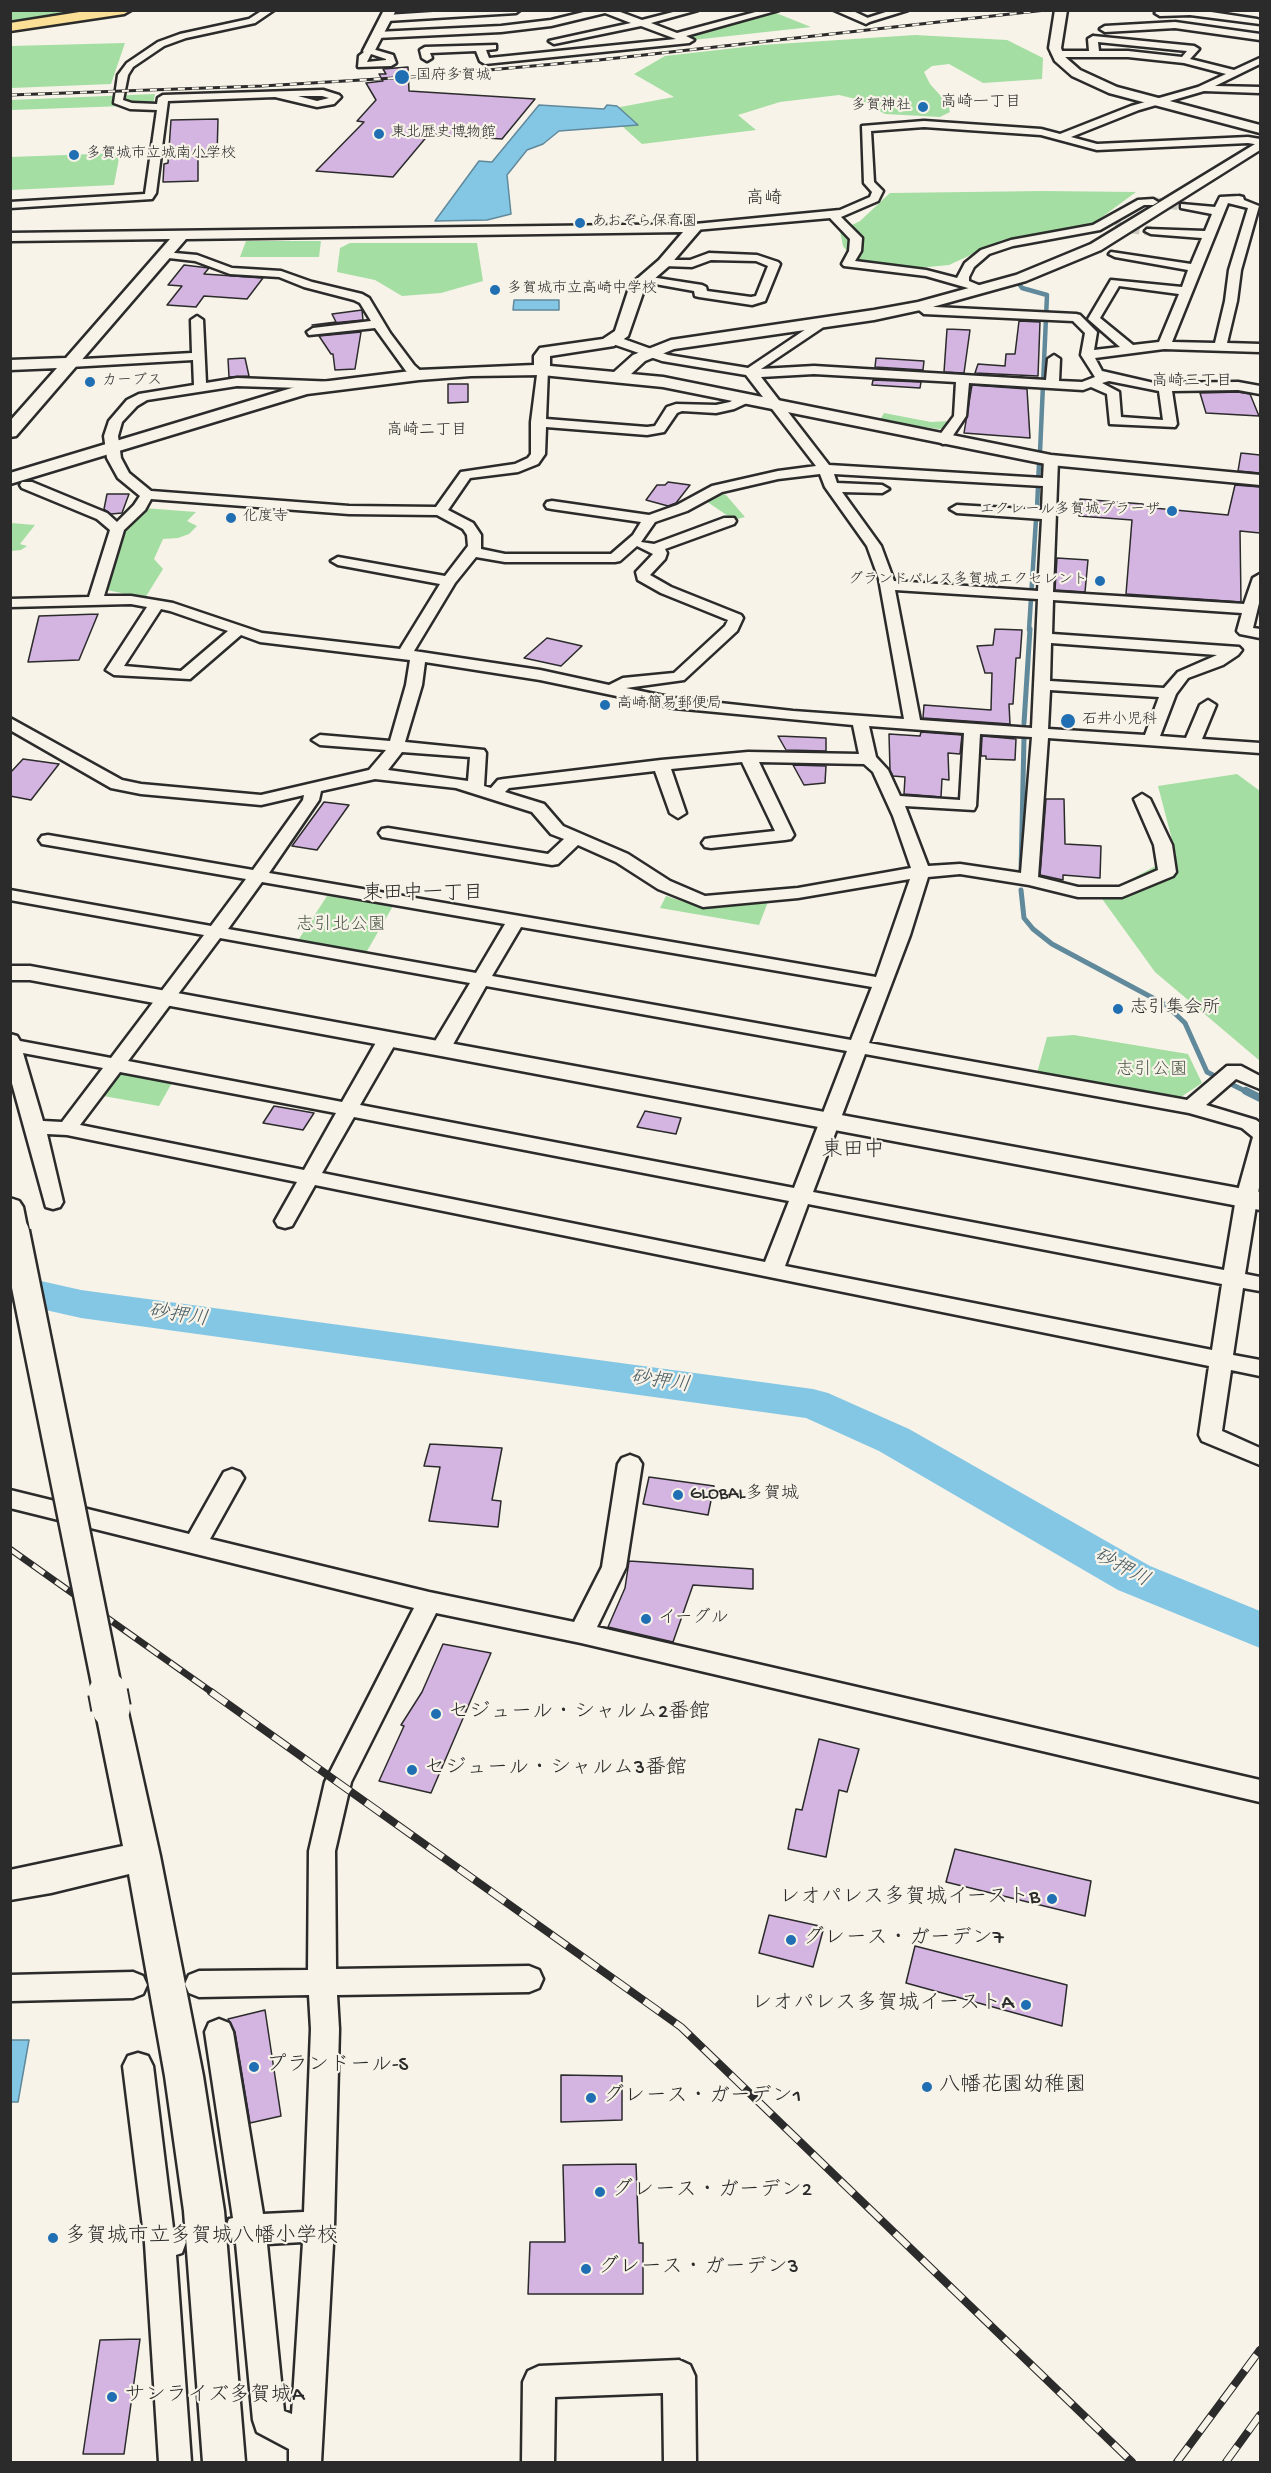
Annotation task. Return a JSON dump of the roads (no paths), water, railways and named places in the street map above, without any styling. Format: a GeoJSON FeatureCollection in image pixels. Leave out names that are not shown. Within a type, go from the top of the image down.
{"type":"FeatureCollection","features":[{"type":"Feature","properties":{"kind":"main road"},"geometry":{"type":"LineString","coordinates":[[10,27],[124,10]]}},
{"type":"Feature","properties":{"kind":"street"},"geometry":{"type":"LineString","coordinates":[[161,107],[130,106],[118,101],[123,75],[130,65],[161,44],[183,36],[252,21],[270,10]]}},
{"type":"Feature","properties":{"kind":"street"},"geometry":{"type":"LineString","coordinates":[[369,51],[389,14],[487,14],[516,10]]}},
{"type":"Feature","properties":{"kind":"street"},"geometry":{"type":"LineString","coordinates":[[548,42],[694,10]]}},
{"type":"Feature","properties":{"kind":"street"},"geometry":{"type":"LineString","coordinates":[[679,35],[775,10]]}},
{"type":"Feature","properties":{"kind":"street"},"geometry":{"type":"LineString","coordinates":[[846,11],[866,20],[904,10]]}},
{"type":"Feature","properties":{"kind":"street"},"geometry":{"type":"LineString","coordinates":[[377,35],[501,29],[552,23],[606,11],[689,40],[485,61],[480,48]]}},
{"type":"Feature","properties":{"kind":"street"},"geometry":{"type":"LineString","coordinates":[[1061,12],[1055,48],[1057,54],[1067,67],[1092,82],[1159,103],[1260,129]]}},
{"type":"Feature","properties":{"kind":"street"},"geometry":{"type":"LineString","coordinates":[[1144,14],[1190,12],[1260,22]]}},
{"type":"Feature","properties":{"kind":"street"},"geometry":{"type":"LineString","coordinates":[[427,58],[425,50],[480,48],[508,42],[501,29],[487,14]]}},
{"type":"Feature","properties":{"kind":"street"},"geometry":{"type":"LineString","coordinates":[[1132,15],[1150,26]]}},
{"type":"Feature","properties":{"kind":"street"},"geometry":{"type":"LineString","coordinates":[[1094,54],[1093,30],[1175,25],[1260,37]]}},
{"type":"Feature","properties":{"kind":"street"},"geometry":{"type":"LineString","coordinates":[[1093,39],[1194,49],[1184,60]]}},
{"type":"Feature","properties":{"kind":"street"},"geometry":{"type":"LineString","coordinates":[[1057,54],[1128,54],[1184,60],[1235,73]]}},
{"type":"Feature","properties":{"kind":"street"},"geometry":{"type":"LineString","coordinates":[[1064,136],[1136,108],[1201,89],[1260,62]]}},
{"type":"Feature","properties":{"kind":"street"},"geometry":{"type":"LineString","coordinates":[[1201,89],[1260,90]]}},
{"type":"Feature","properties":{"kind":"street"},"geometry":{"type":"LineString","coordinates":[[10,205],[148,197],[151,193],[163,98],[275,94],[323,93],[336,97],[330,102],[317,104],[275,94]]}},
{"type":"Feature","properties":{"kind":"street"},"geometry":{"type":"LineString","coordinates":[[10,237],[620,230],[695,227],[833,215],[874,199],[878,191],[869,183],[866,128],[924,124],[1041,132],[1064,136],[1097,147],[1248,140],[1260,144]]}},
{"type":"Feature","properties":{"kind":"street"},"geometry":{"type":"LineString","coordinates":[[619,376],[639,358],[688,341],[818,325],[920,306],[984,289],[1063,262],[1096,247],[1260,144]]}},
{"type":"Feature","properties":{"kind":"street"},"geometry":{"type":"LineString","coordinates":[[1224,199],[1242,199],[1260,205]]}},
{"type":"Feature","properties":{"kind":"street"},"geometry":{"type":"LineString","coordinates":[[1164,345],[1217,211],[1224,199]]}},
{"type":"Feature","properties":{"kind":"street"},"geometry":{"type":"LineString","coordinates":[[1220,346],[1231,301],[1235,270],[1254,206],[1224,199]]}},
{"type":"Feature","properties":{"kind":"street"},"geometry":{"type":"LineString","coordinates":[[963,281],[969,265],[985,252],[1011,243],[1109,225],[1142,202],[1153,201]]}},
{"type":"Feature","properties":{"kind":"street"},"geometry":{"type":"LineString","coordinates":[[1185,206],[1217,211]]}},
{"type":"Feature","properties":{"kind":"street"},"geometry":{"type":"LineString","coordinates":[[833,215],[856,238],[855,251],[848,264],[926,273],[963,281],[984,289]]}},
{"type":"Feature","properties":{"kind":"street"},"geometry":{"type":"LineString","coordinates":[[440,512],[466,476],[505,471],[533,461],[538,454],[542,356],[546,351],[590,347],[614,340],[622,333],[635,291],[644,279],[664,263],[695,227]]}},
{"type":"Feature","properties":{"kind":"street"},"geometry":{"type":"LineString","coordinates":[[1151,231],[1208,235]]}},
{"type":"Feature","properties":{"kind":"street"},"geometry":{"type":"LineString","coordinates":[[10,432],[183,234]]}},
{"type":"Feature","properties":{"kind":"street"},"geometry":{"type":"LineString","coordinates":[[1114,254],[1195,268]]}},
{"type":"Feature","properties":{"kind":"street"},"geometry":{"type":"LineString","coordinates":[[164,255],[197,258],[230,271],[281,274],[308,285],[357,297],[365,301],[410,369],[419,375]]}},
{"type":"Feature","properties":{"kind":"street"},"geometry":{"type":"LineString","coordinates":[[644,279],[702,289],[699,293],[752,301],[761,298],[774,264],[757,258],[710,256],[692,264],[664,263]]}},
{"type":"Feature","properties":{"kind":"street"},"geometry":{"type":"LineString","coordinates":[[1131,350],[1094,320],[1115,282],[1186,291]]}},
{"type":"Feature","properties":{"kind":"street"},"geometry":{"type":"LineString","coordinates":[[920,306],[924,310],[935,311],[1076,318],[1091,332],[1087,355],[1097,374],[1165,387],[1238,386],[1260,390]]}},
{"type":"Feature","properties":{"kind":"street"},"geometry":{"type":"LineString","coordinates":[[197,320],[200,388]]}},
{"type":"Feature","properties":{"kind":"street"},"geometry":{"type":"LineString","coordinates":[[313,332],[379,324]]}},
{"type":"Feature","properties":{"kind":"street"},"geometry":{"type":"LineString","coordinates":[[750,372],[818,325]]}},
{"type":"Feature","properties":{"kind":"street"},"geometry":{"type":"LineString","coordinates":[[614,340],[666,358],[771,374],[814,370],[1083,386],[1107,377]]}},
{"type":"Feature","properties":{"kind":"street"},"geometry":{"type":"LineString","coordinates":[[1087,355],[1164,345],[1260,348]]}},
{"type":"Feature","properties":{"kind":"street"},"geometry":{"type":"LineString","coordinates":[[10,365],[199,356]]}},
{"type":"Feature","properties":{"kind":"street"},"geometry":{"type":"LineString","coordinates":[[1046,384],[1054,359]]}},
{"type":"Feature","properties":{"kind":"street"},"geometry":{"type":"LineString","coordinates":[[10,479],[304,389],[419,375],[471,371],[542,370],[663,382],[1051,460],[1260,480]]}},
{"type":"Feature","properties":{"kind":"street"},"geometry":{"type":"LineString","coordinates":[[750,372],[825,469],[832,487],[874,546],[888,585],[913,724]]}},
{"type":"Feature","properties":{"kind":"street"},"geometry":{"type":"LineString","coordinates":[[944,440],[960,416],[963,379]]}},
{"type":"Feature","properties":{"kind":"street"},"geometry":{"type":"LineString","coordinates":[[333,385],[237,382],[144,397],[132,403],[116,421],[111,436],[112,447],[114,458],[123,475],[147,495],[349,510],[440,512],[468,526],[474,535],[475,546],[449,581],[411,656],[414,685],[396,747],[389,760],[375,774]]}},
{"type":"Feature","properties":{"kind":"street"},"geometry":{"type":"LineString","coordinates":[[1091,383],[1113,392],[1115,421],[1170,424],[1165,387]]}},
{"type":"Feature","properties":{"kind":"street"},"geometry":{"type":"LineString","coordinates":[[538,422],[647,431],[659,429],[672,410],[681,407],[716,409],[734,405],[744,399]]}},
{"type":"Feature","properties":{"kind":"street"},"geometry":{"type":"LineString","coordinates":[[1029,880],[1040,732],[1043,638],[1037,595],[1048,515],[1041,481],[1051,460]]}},
{"type":"Feature","properties":{"kind":"street"},"geometry":{"type":"LineString","coordinates":[[552,505],[650,519],[682,508],[717,489],[778,475],[825,469],[1041,481]]}},
{"type":"Feature","properties":{"kind":"street"},"geometry":{"type":"LineString","coordinates":[[27,485],[102,516],[117,529]]}},
{"type":"Feature","properties":{"kind":"street"},"geometry":{"type":"LineString","coordinates":[[832,487],[882,489]]}},
{"type":"Feature","properties":{"kind":"street"},"geometry":{"type":"LineString","coordinates":[[95,601],[117,529],[140,507],[147,495]]}},
{"type":"Feature","properties":{"kind":"street"},"geometry":{"type":"LineString","coordinates":[[957,508],[1048,515]]}},
{"type":"Feature","properties":{"kind":"street"},"geometry":{"type":"LineString","coordinates":[[472,552],[505,558],[615,558],[632,544],[650,519]]}},
{"type":"Feature","properties":{"kind":"street"},"geometry":{"type":"LineString","coordinates":[[632,544],[655,548],[729,521]]}},
{"type":"Feature","properties":{"kind":"street"},"geometry":{"type":"LineString","coordinates":[[612,690],[623,683],[679,677],[732,628],[736,618],[666,590],[643,577],[643,572],[658,559],[660,553],[655,548]]}},
{"type":"Feature","properties":{"kind":"street"},"geometry":{"type":"LineString","coordinates":[[338,561],[449,581]]}},
{"type":"Feature","properties":{"kind":"street"},"geometry":{"type":"LineString","coordinates":[[1151,740],[1168,693],[1183,675],[1218,662],[1233,652],[1253,632],[1250,609],[1260,579]]}},
{"type":"Feature","properties":{"kind":"street"},"geometry":{"type":"LineString","coordinates":[[888,585],[1250,609]]}},
{"type":"Feature","properties":{"kind":"street"},"geometry":{"type":"LineString","coordinates":[[10,603],[131,600],[173,607],[260,637],[540,675],[674,703],[860,721],[1260,748]]}},
{"type":"Feature","properties":{"kind":"street"},"geometry":{"type":"LineString","coordinates":[[157,604],[114,670],[185,676],[238,630]]}},
{"type":"Feature","properties":{"kind":"street"},"geometry":{"type":"LineString","coordinates":[[1043,638],[1233,652]]}},
{"type":"Feature","properties":{"kind":"street"},"geometry":{"type":"LineString","coordinates":[[1041,685],[1168,693]]}},
{"type":"Feature","properties":{"kind":"street"},"geometry":{"type":"LineString","coordinates":[[1192,744],[1208,705]]}},
{"type":"Feature","properties":{"kind":"street"},"geometry":{"type":"LineString","coordinates":[[772,1271],[881,983],[902,934],[921,872],[901,816],[880,770],[868,759],[860,721]]}},
{"type":"Feature","properties":{"kind":"street"},"geometry":{"type":"LineString","coordinates":[[10,723],[117,783],[141,789],[261,800],[375,774],[458,783],[538,808],[557,830],[622,858],[664,885],[703,902],[798,893],[921,872],[960,869],[1029,880],[1078,892],[1122,892],[1167,872],[1163,845],[1142,799]]}},
{"type":"Feature","properties":{"kind":"street"},"geometry":{"type":"LineString","coordinates":[[893,800],[968,806],[972,727]]}},
{"type":"Feature","properties":{"kind":"street"},"geometry":{"type":"LineString","coordinates":[[320,740],[478,753],[476,788]]}},
{"type":"Feature","properties":{"kind":"street"},"geometry":{"type":"LineString","coordinates":[[495,794],[504,784],[661,765],[748,757],[868,759]]}},
{"type":"Feature","properties":{"kind":"street"},"geometry":{"type":"LineString","coordinates":[[711,843],[785,835],[748,757]]}},
{"type":"Feature","properties":{"kind":"street"},"geometry":{"type":"LineString","coordinates":[[661,765],[678,813]]}},
{"type":"Feature","properties":{"kind":"street"},"geometry":{"type":"LineString","coordinates":[[67,1129],[258,876],[311,800],[313,789]]}},
{"type":"Feature","properties":{"kind":"street"},"geometry":{"type":"LineString","coordinates":[[388,833],[552,860],[574,839]]}},
{"type":"Feature","properties":{"kind":"street"},"geometry":{"type":"LineString","coordinates":[[48,840],[881,983]]}},
{"type":"Feature","properties":{"kind":"street"},"geometry":{"type":"LineString","coordinates":[[10,895],[1191,1107],[1249,1124],[1260,1133]]}},
{"type":"Feature","properties":{"kind":"street"},"geometry":{"type":"LineString","coordinates":[[441,1048],[516,920]]}},
{"type":"Feature","properties":{"kind":"street"},"geometry":{"type":"LineString","coordinates":[[10,973],[30,974],[441,1048],[1253,1199]]}},
{"type":"Feature","properties":{"kind":"street"},"geometry":{"type":"LineString","coordinates":[[285,1221],[388,1039]]}},
{"type":"Feature","properties":{"kind":"street"},"geometry":{"type":"LineString","coordinates":[[53,1202],[11,1043],[346,1110],[802,1194],[1260,1284]]}},
{"type":"Feature","properties":{"kind":"street"},"geometry":{"type":"LineString","coordinates":[[1191,1107],[1234,1070],[1260,1083]]}},
{"type":"Feature","properties":{"kind":"street"},"geometry":{"type":"LineString","coordinates":[[35,1127],[67,1129],[1260,1368]]}},
{"type":"Feature","properties":{"kind":"street"},"geometry":{"type":"LineString","coordinates":[[1260,1142],[1253,1199],[1233,1278],[1210,1435],[1260,1457]]}},
{"type":"Feature","properties":{"kind":"street"},"geometry":{"type":"LineString","coordinates":[[13,1219],[143,1856],[184,2076],[204,2211],[224,2463]]}},
{"type":"Feature","properties":{"kind":"street"},"geometry":{"type":"LineString","coordinates":[[581,1633],[614,1567],[630,1464]]}},
{"type":"Feature","properties":{"kind":"street"},"geometry":{"type":"LineString","coordinates":[[196,1543],[232,1478]]}},
{"type":"Feature","properties":{"kind":"street"},"geometry":{"type":"LineString","coordinates":[[10,1499],[429,1602],[581,1633],[1260,1791]]}},
{"type":"Feature","properties":{"kind":"street"},"geometry":{"type":"LineString","coordinates":[[305,2451],[319,2226],[325,2029],[322,1982],[322,1851],[338,1782],[429,1602]]}},
{"type":"Feature","properties":{"kind":"street"},"geometry":{"type":"LineString","coordinates":[[10,1885],[51,1878],[143,1856]]}},
{"type":"Feature","properties":{"kind":"street"},"geometry":{"type":"LineString","coordinates":[[199,1984],[529,1979]]}},
{"type":"Feature","properties":{"kind":"street"},"geometry":{"type":"LineString","coordinates":[[10,1988],[133,1985]]}},
{"type":"Feature","properties":{"kind":"street"},"geometry":{"type":"LineString","coordinates":[[219,2032],[269,2420],[305,2451]]}},
{"type":"Feature","properties":{"kind":"street"},"geometry":{"type":"LineString","coordinates":[[138,2066],[166,2242],[176,2463]]}},
{"type":"Feature","properties":{"kind":"street"},"geometry":{"type":"LineString","coordinates":[[245,2230],[319,2226]]}},
{"type":"Feature","properties":{"kind":"street"},"geometry":{"type":"LineString","coordinates":[[538,2463],[539,2382],[679,2376],[680,2463]]}},
{"type":"Feature","properties":{"kind":"water"},"geometry":{"type":"Polygon","coordinates":[[[539,105],[604,109],[607,105],[617,106],[638,125],[559,131],[543,144],[527,150],[507,175],[511,214],[487,220],[435,221],[479,161],[492,162],[539,105]]]}},
{"type":"Feature","properties":{"kind":"water"},"geometry":{"type":"Polygon","coordinates":[[[514,300],[559,300],[559,310],[513,310],[514,300]]]}},
{"type":"Feature","properties":{"kind":"water"},"geometry":{"type":"Polygon","coordinates":[[[11,2040],[29,2040],[18,2102],[11,2102],[11,2040]]]}},
{"type":"Feature","properties":{"kind":"waterway"},"geometry":{"type":"LineString","coordinates":[[1020,285],[1022,288],[1047,295],[1040,452]]}},
{"type":"Feature","properties":{"kind":"waterway"},"geometry":{"type":"LineString","coordinates":[[1037,509],[1039,463]]}},
{"type":"Feature","properties":{"kind":"waterway"},"geometry":{"type":"LineString","coordinates":[[1029,630],[1036,519]]}},
{"type":"Feature","properties":{"kind":"waterway"},"geometry":{"type":"LineString","coordinates":[[1024,723],[1030,629]]}},
{"type":"Feature","properties":{"kind":"waterway"},"geometry":{"type":"LineString","coordinates":[[1021,872],[1024,738]]}},
{"type":"Feature","properties":{"kind":"waterway"},"geometry":{"type":"LineString","coordinates":[[1021,890],[1024,918],[1033,929],[1052,944],[1166,1005],[1185,1023],[1207,1072],[1249,1093]]}},
{"type":"Feature","properties":{"kind":"waterway"},"geometry":{"type":"LineString","coordinates":[[1246,1091],[1260,1098]]}},
{"type":"Feature","properties":{"kind":"waterway","name":"砂押川"},"geometry":{"type":"LineString","coordinates":[[10,1288],[81,1304],[813,1404],[894,1440],[1134,1578],[1260,1630]]}},
{"type":"Feature","properties":{"kind":"tunnel"},"geometry":{"type":"LineString","coordinates":[[1153,202],[1185,206]]}},
{"type":"Feature","properties":{"kind":"tunnel"},"geometry":{"type":"LineString","coordinates":[[1115,226],[1151,231]]}},
{"type":"Feature","properties":{"kind":"railway"},"geometry":{"type":"LineString","coordinates":[[411,77],[599,60],[1046,10]]}},
{"type":"Feature","properties":{"kind":"railway"},"geometry":{"type":"LineString","coordinates":[[10,95],[262,86],[394,78]]}},
{"type":"Feature","properties":{"kind":"railway"},"geometry":{"type":"LineString","coordinates":[[10,1549],[213,1693]]}},
{"type":"Feature","properties":{"kind":"railway"},"geometry":{"type":"LineString","coordinates":[[211,1692],[681,2027],[1132,2462]]}},
{"type":"Feature","properties":{"kind":"railway"},"geometry":{"type":"LineString","coordinates":[[1177,2462],[1260,2350]]}},
{"type":"Feature","properties":{"kind":"railway"},"geometry":{"type":"LineString","coordinates":[[1226,2462],[1260,2415]]}},
{"type":"Feature","properties":{"kind":"place","name":"国府多賀城"},"geometry":{"type":"Point","coordinates":[402,77]}},
{"type":"Feature","properties":{"kind":"place","name":"多賀神社"},"geometry":{"type":"Point","coordinates":[923,107]}},
{"type":"Feature","properties":{"kind":"place","name":"東北歴史博物館"},"geometry":{"type":"Point","coordinates":[379,134]}},
{"type":"Feature","properties":{"kind":"place","name":"多賀城市立城南小学校"},"geometry":{"type":"Point","coordinates":[74,155]}},
{"type":"Feature","properties":{"kind":"place","name":"あおぞら保育園"},"geometry":{"type":"Point","coordinates":[580,223]}},
{"type":"Feature","properties":{"kind":"place","name":"多賀城市立高崎中学校"},"geometry":{"type":"Point","coordinates":[495,290]}},
{"type":"Feature","properties":{"kind":"place","name":"カーブス"},"geometry":{"type":"Point","coordinates":[90,382]}},
{"type":"Feature","properties":{"kind":"place","name":"エクレール多賀城プラーザ"},"geometry":{"type":"Point","coordinates":[1172,511]}},
{"type":"Feature","properties":{"kind":"place","name":"化度寺"},"geometry":{"type":"Point","coordinates":[231,518]}},
{"type":"Feature","properties":{"kind":"place","name":"グランドパレス多賀城エクセレント"},"geometry":{"type":"Point","coordinates":[1100,581]}},
{"type":"Feature","properties":{"kind":"place","name":"高崎簡易郵便局"},"geometry":{"type":"Point","coordinates":[605,705]}},
{"type":"Feature","properties":{"kind":"place","name":"石井小児科"},"geometry":{"type":"Point","coordinates":[1068,721]}},
{"type":"Feature","properties":{"kind":"place","name":"志引集会所"},"geometry":{"type":"Point","coordinates":[1118,1009]}},
{"type":"Feature","properties":{"kind":"place","name":"GLOBAL多賀城"},"geometry":{"type":"Point","coordinates":[678,1495]}},
{"type":"Feature","properties":{"kind":"place","name":"イーグル"},"geometry":{"type":"Point","coordinates":[646,1619]}},
{"type":"Feature","properties":{"kind":"place","name":"セジュール・シャルム2番館"},"geometry":{"type":"Point","coordinates":[436,1714]}},
{"type":"Feature","properties":{"kind":"place","name":"セジュール・シャルム3番館"},"geometry":{"type":"Point","coordinates":[412,1770]}},
{"type":"Feature","properties":{"kind":"place","name":"レオパレス多賀城イーストB"},"geometry":{"type":"Point","coordinates":[1052,1899]}},
{"type":"Feature","properties":{"kind":"place","name":"グレース・ガーデン7"},"geometry":{"type":"Point","coordinates":[791,1940]}},
{"type":"Feature","properties":{"kind":"place","name":"レオパレス多賀城イーストA"},"geometry":{"type":"Point","coordinates":[1026,2005]}},
{"type":"Feature","properties":{"kind":"place","name":"プランドール-S"},"geometry":{"type":"Point","coordinates":[254,2067]}},
{"type":"Feature","properties":{"kind":"place","name":"八幡花園幼稚園"},"geometry":{"type":"Point","coordinates":[927,2087]}},
{"type":"Feature","properties":{"kind":"place","name":"グレース・ガーデン1"},"geometry":{"type":"Point","coordinates":[591,2098]}},
{"type":"Feature","properties":{"kind":"place","name":"グレース・ガーデン2"},"geometry":{"type":"Point","coordinates":[600,2192]}},
{"type":"Feature","properties":{"kind":"place","name":"多賀城市立多賀城八幡小学校"},"geometry":{"type":"Point","coordinates":[53,2238]}},
{"type":"Feature","properties":{"kind":"place","name":"グレース・ガーデン3"},"geometry":{"type":"Point","coordinates":[586,2269]}},
{"type":"Feature","properties":{"kind":"place","name":"サンライズ多賀城A"},"geometry":{"type":"Point","coordinates":[112,2397]}},
{"type":"Feature","properties":{"kind":"district","name":"高崎一丁目"},"geometry":{"type":"Point","coordinates":[981,104]}},
{"type":"Feature","properties":{"kind":"district","name":"高崎"},"geometry":{"type":"Point","coordinates":[764,200]}},
{"type":"Feature","properties":{"kind":"district","name":"高崎三丁目"},"geometry":{"type":"Point","coordinates":[1192,383]}},
{"type":"Feature","properties":{"kind":"district","name":"高崎二丁目"},"geometry":{"type":"Point","coordinates":[427,432]}},
{"type":"Feature","properties":{"kind":"district","name":"東田中一丁目"},"geometry":{"type":"Point","coordinates":[423,895]}},
{"type":"Feature","properties":{"kind":"district","name":"東田中"},"geometry":{"type":"Point","coordinates":[853,1152]}},
{"type":"Feature","properties":{"kind":"park label","name":"志引北公園"},"geometry":{"type":"Point","coordinates":[341,926]}},
{"type":"Feature","properties":{"kind":"park label","name":"志引公園"},"geometry":{"type":"Point","coordinates":[1152,1071]}}]}
